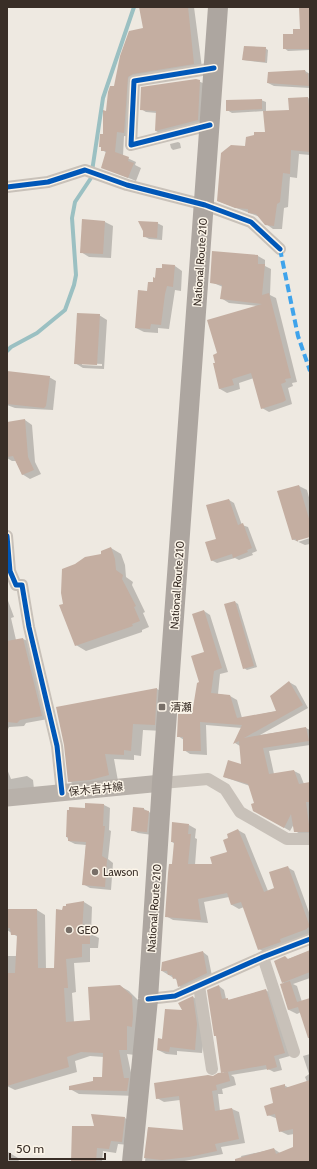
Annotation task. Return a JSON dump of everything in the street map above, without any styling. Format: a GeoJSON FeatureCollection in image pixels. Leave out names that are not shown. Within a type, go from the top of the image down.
{"type":"FeatureCollection","features":[{"type":"Feature","properties":{"kind":"highway","name":"National Route 210"},"geometry":{"type":"LineString","coordinates":[[132,1162],[148,999],[162,782],[218,7]]}},
{"type":"Feature","properties":{"kind":"main road","name":"保木吉井線"},"geometry":{"type":"LineString","coordinates":[[7,798],[162,782]]}},
{"type":"Feature","properties":{"kind":"street"},"geometry":{"type":"LineString","coordinates":[[210,124],[131,145],[134,81],[214,68]]}},
{"type":"Feature","properties":{"kind":"street"},"geometry":{"type":"LineString","coordinates":[[7,187],[48,182],[84,170],[127,185],[204,205],[251,222],[280,249]]}},
{"type":"Feature","properties":{"kind":"street"},"geometry":{"type":"LineString","coordinates":[[7,536],[10,571],[16,585],[22,585],[29,627],[57,746],[62,792]]}},
{"type":"Feature","properties":{"kind":"street"},"geometry":{"type":"LineString","coordinates":[[162,782],[208,779],[225,789],[240,812],[286,839],[310,839]]}},
{"type":"Feature","properties":{"kind":"street"},"geometry":{"type":"LineString","coordinates":[[148,999],[175,996],[263,957],[310,939]]}},
{"type":"Feature","properties":{"kind":"street"},"geometry":{"type":"LineString","coordinates":[[263,957],[294,1052]]}},
{"type":"Feature","properties":{"kind":"street"},"geometry":{"type":"LineString","coordinates":[[199,986],[212,1069]]}},
{"type":"Feature","properties":{"kind":"building"},"geometry":{"type":"Polygon","coordinates":[[[139,7],[188,7],[194,64],[133,74],[128,77],[124,133],[117,132],[115,152],[129,157],[128,161],[134,163],[128,178],[101,168],[106,151],[101,151],[101,147],[99,147],[100,134],[103,134],[103,110],[106,111],[108,92],[110,86],[114,86],[120,56],[129,31],[143,28],[139,7]]]}},
{"type":"Feature","properties":{"kind":"building"},"geometry":{"type":"Polygon","coordinates":[[[299,7],[310,7],[310,49],[283,49],[283,34],[293,34],[293,29],[300,29],[299,7]]]}},
{"type":"Feature","properties":{"kind":"building"},"geometry":{"type":"Polygon","coordinates":[[[244,46],[266,47],[265,62],[242,60],[244,46]]]}},
{"type":"Feature","properties":{"kind":"building"},"geometry":{"type":"Polygon","coordinates":[[[305,70],[306,74],[308,73],[309,86],[267,83],[268,72],[305,70]]]}},
{"type":"Feature","properties":{"kind":"building"},"geometry":{"type":"Polygon","coordinates":[[[196,79],[200,80],[198,120],[155,131],[156,111],[140,110],[141,87],[196,79]]]}},
{"type":"Feature","properties":{"kind":"building"},"geometry":{"type":"Polygon","coordinates":[[[308,97],[310,116],[310,152],[291,150],[290,174],[283,173],[280,202],[277,204],[274,226],[265,225],[256,214],[248,213],[248,209],[235,208],[217,201],[221,153],[231,145],[245,146],[246,137],[254,135],[254,132],[265,132],[263,111],[289,110],[288,98],[308,97]]]}},
{"type":"Feature","properties":{"kind":"building"},"geometry":{"type":"Polygon","coordinates":[[[262,99],[262,109],[226,111],[226,100],[262,99]]]}},
{"type":"Feature","properties":{"kind":"building"},"geometry":{"type":"Polygon","coordinates":[[[82,219],[105,221],[103,254],[80,253],[82,219]]]}},
{"type":"Feature","properties":{"kind":"building"},"geometry":{"type":"Polygon","coordinates":[[[138,221],[158,222],[157,238],[143,237],[143,231],[138,221]]]}},
{"type":"Feature","properties":{"kind":"building"},"geometry":{"type":"Polygon","coordinates":[[[212,251],[258,255],[258,264],[265,264],[262,295],[269,293],[291,378],[285,379],[286,382],[281,384],[286,400],[283,402],[261,409],[251,373],[232,379],[234,385],[219,389],[213,363],[215,363],[213,355],[217,353],[207,320],[262,304],[220,299],[222,285],[210,283],[212,251]]]}},
{"type":"Feature","properties":{"kind":"building"},"geometry":{"type":"Polygon","coordinates":[[[162,264],[175,265],[173,287],[167,286],[165,294],[161,325],[151,324],[150,329],[135,328],[138,290],[147,291],[148,282],[153,282],[156,268],[162,268],[162,264]]]}},
{"type":"Feature","properties":{"kind":"building"},"geometry":{"type":"Polygon","coordinates":[[[77,313],[100,314],[97,365],[74,364],[77,313]]]}},
{"type":"Feature","properties":{"kind":"building"},"geometry":{"type":"Polygon","coordinates":[[[7,371],[50,376],[46,406],[44,408],[7,404],[7,371]]]}},
{"type":"Feature","properties":{"kind":"building"},"geometry":{"type":"Polygon","coordinates":[[[25,419],[28,457],[34,470],[22,475],[13,456],[7,457],[7,422],[25,419]]]}},
{"type":"Feature","properties":{"kind":"building"},"geometry":{"type":"Polygon","coordinates":[[[299,485],[310,522],[310,537],[296,541],[296,539],[292,540],[277,491],[299,485]]]}},
{"type":"Feature","properties":{"kind":"building"},"geometry":{"type":"Polygon","coordinates":[[[229,499],[238,525],[243,523],[252,548],[247,550],[248,552],[233,558],[232,554],[211,561],[205,542],[216,539],[206,505],[229,499]]]}},
{"type":"Feature","properties":{"kind":"building"},"geometry":{"type":"Polygon","coordinates":[[[111,547],[115,559],[116,570],[123,575],[122,579],[136,606],[134,607],[140,621],[132,624],[133,626],[75,646],[59,605],[63,604],[61,593],[62,569],[75,564],[85,557],[101,554],[101,551],[111,547]]]}},
{"type":"Feature","properties":{"kind":"building"},"geometry":{"type":"Polygon","coordinates":[[[235,601],[254,666],[243,669],[224,604],[235,601]]]}},
{"type":"Feature","properties":{"kind":"building"},"geometry":{"type":"Polygon","coordinates":[[[204,610],[222,668],[214,671],[211,693],[230,695],[237,718],[276,711],[270,696],[289,681],[303,705],[244,738],[306,727],[309,741],[263,748],[269,774],[294,770],[299,784],[310,782],[310,802],[306,802],[310,832],[294,832],[291,814],[284,828],[253,811],[251,804],[254,803],[248,784],[223,777],[228,760],[241,764],[239,741],[233,744],[242,725],[200,722],[201,751],[183,751],[183,737],[177,737],[178,714],[192,714],[197,683],[199,682],[191,656],[204,652],[192,614],[204,610]]]}},
{"type":"Feature","properties":{"kind":"building"},"geometry":{"type":"Polygon","coordinates":[[[23,638],[42,716],[20,720],[17,723],[7,722],[7,641],[23,638]]]}},
{"type":"Feature","properties":{"kind":"building"},"geometry":{"type":"Polygon","coordinates":[[[157,688],[155,725],[133,724],[131,751],[124,750],[124,755],[105,754],[109,775],[90,780],[68,782],[64,745],[56,707],[157,688]]]}},
{"type":"Feature","properties":{"kind":"building"},"geometry":{"type":"Polygon","coordinates":[[[85,803],[104,804],[103,826],[105,826],[102,856],[107,859],[105,887],[82,885],[86,842],[68,841],[68,837],[66,837],[67,810],[69,810],[69,807],[85,808],[85,803]]]}},
{"type":"Feature","properties":{"kind":"building"},"geometry":{"type":"Polygon","coordinates":[[[133,807],[144,808],[144,810],[149,811],[147,832],[131,831],[133,807]]]}},
{"type":"Feature","properties":{"kind":"building"},"geometry":{"type":"Polygon","coordinates":[[[172,822],[189,824],[188,834],[191,834],[188,864],[212,864],[210,857],[227,852],[223,840],[228,838],[227,834],[238,829],[264,892],[274,888],[269,872],[288,866],[310,927],[280,939],[281,942],[258,950],[241,902],[231,905],[227,893],[198,899],[201,920],[165,917],[169,864],[172,864],[174,842],[171,842],[172,822]]]}},
{"type":"Feature","properties":{"kind":"building"},"geometry":{"type":"Polygon","coordinates":[[[84,901],[82,932],[90,932],[90,944],[82,944],[82,957],[66,959],[68,988],[64,988],[66,1022],[90,1020],[88,987],[120,985],[132,996],[132,1027],[127,1026],[127,1050],[119,1050],[124,1078],[129,1078],[127,1091],[69,1090],[69,1086],[93,1081],[93,1077],[102,1077],[103,1053],[81,1052],[67,1057],[69,1067],[7,1086],[7,973],[15,973],[17,935],[11,935],[10,928],[7,928],[7,909],[37,909],[38,968],[54,968],[56,909],[62,910],[63,906],[66,906],[66,904],[84,901]]]}},
{"type":"Feature","properties":{"kind":"building"},"geometry":{"type":"Polygon","coordinates":[[[310,950],[310,972],[282,983],[274,961],[285,956],[288,959],[310,950]]]}},
{"type":"Feature","properties":{"kind":"building"},"geometry":{"type":"Polygon","coordinates":[[[203,951],[207,973],[178,987],[176,978],[173,979],[172,975],[168,975],[167,971],[161,971],[162,962],[203,951]]]}},
{"type":"Feature","properties":{"kind":"building"},"geometry":{"type":"Polygon","coordinates":[[[290,981],[297,1002],[310,998],[310,1038],[308,1038],[298,1007],[288,1010],[280,984],[290,981]]]}},
{"type":"Feature","properties":{"kind":"building"},"geometry":{"type":"Polygon","coordinates":[[[219,985],[222,999],[228,998],[228,1000],[266,989],[285,1053],[274,1056],[277,1067],[267,1070],[266,1065],[221,1073],[216,1036],[214,1036],[207,990],[219,985]]]}},
{"type":"Feature","properties":{"kind":"building"},"geometry":{"type":"Polygon","coordinates":[[[193,996],[197,1024],[195,1050],[170,1047],[169,1052],[157,1050],[158,1038],[162,1039],[165,1009],[182,1010],[178,1003],[193,996]]]}},
{"type":"Feature","properties":{"kind":"building"},"geometry":{"type":"Polygon","coordinates":[[[228,1072],[230,1081],[216,1085],[217,1090],[212,1091],[215,1111],[232,1108],[239,1139],[215,1144],[217,1151],[189,1157],[162,1160],[144,1158],[148,1127],[183,1130],[179,1096],[156,1099],[154,1083],[208,1075],[213,1076],[218,1073],[228,1072]]]}},
{"type":"Feature","properties":{"kind":"building"},"geometry":{"type":"Polygon","coordinates":[[[310,1080],[310,1162],[235,1162],[235,1159],[274,1148],[276,1154],[293,1147],[293,1129],[279,1132],[275,1114],[267,1116],[264,1106],[273,1103],[270,1088],[285,1084],[285,1088],[310,1080]]]}},
{"type":"Feature","properties":{"kind":"building"},"geometry":{"type":"Polygon","coordinates":[[[91,1114],[125,1117],[122,1142],[111,1141],[109,1149],[97,1148],[96,1162],[71,1162],[72,1126],[94,1126],[91,1114]]]}},
{"type":"Feature","properties":{"kind":"waterway"},"geometry":{"type":"LineString","coordinates":[[7,351],[11,347],[37,333],[65,310],[76,275],[72,218],[75,202],[91,178],[103,98],[134,7]]}},
{"type":"Feature","properties":{"kind":"marked path"},"geometry":{"type":"LineString","coordinates":[[280,249],[298,336],[310,371]]}},
{"type":"Feature","properties":{"kind":"cycle path"},"geometry":{"type":"LineString","coordinates":[[210,125],[131,145],[134,81],[214,68]]}},
{"type":"Feature","properties":{"kind":"cycle path"},"geometry":{"type":"LineString","coordinates":[[7,187],[48,182],[85,170],[127,185],[205,205],[251,222],[280,249]]}},
{"type":"Feature","properties":{"kind":"cycle path"},"geometry":{"type":"LineString","coordinates":[[7,536],[10,571],[16,585],[22,585],[29,627],[57,746],[62,793]]}},
{"type":"Feature","properties":{"kind":"cycle path"},"geometry":{"type":"LineString","coordinates":[[148,999],[175,996],[263,957],[310,939]]}},
{"type":"Feature","properties":{"kind":"place","name":"清瀬"},"geometry":{"type":"Point","coordinates":[162,707]}},
{"type":"Feature","properties":{"kind":"place","name":"Lawson"},"geometry":{"type":"Point","coordinates":[95,872]}},
{"type":"Feature","properties":{"kind":"place","name":"GEO"},"geometry":{"type":"Point","coordinates":[69,930]}}]}
